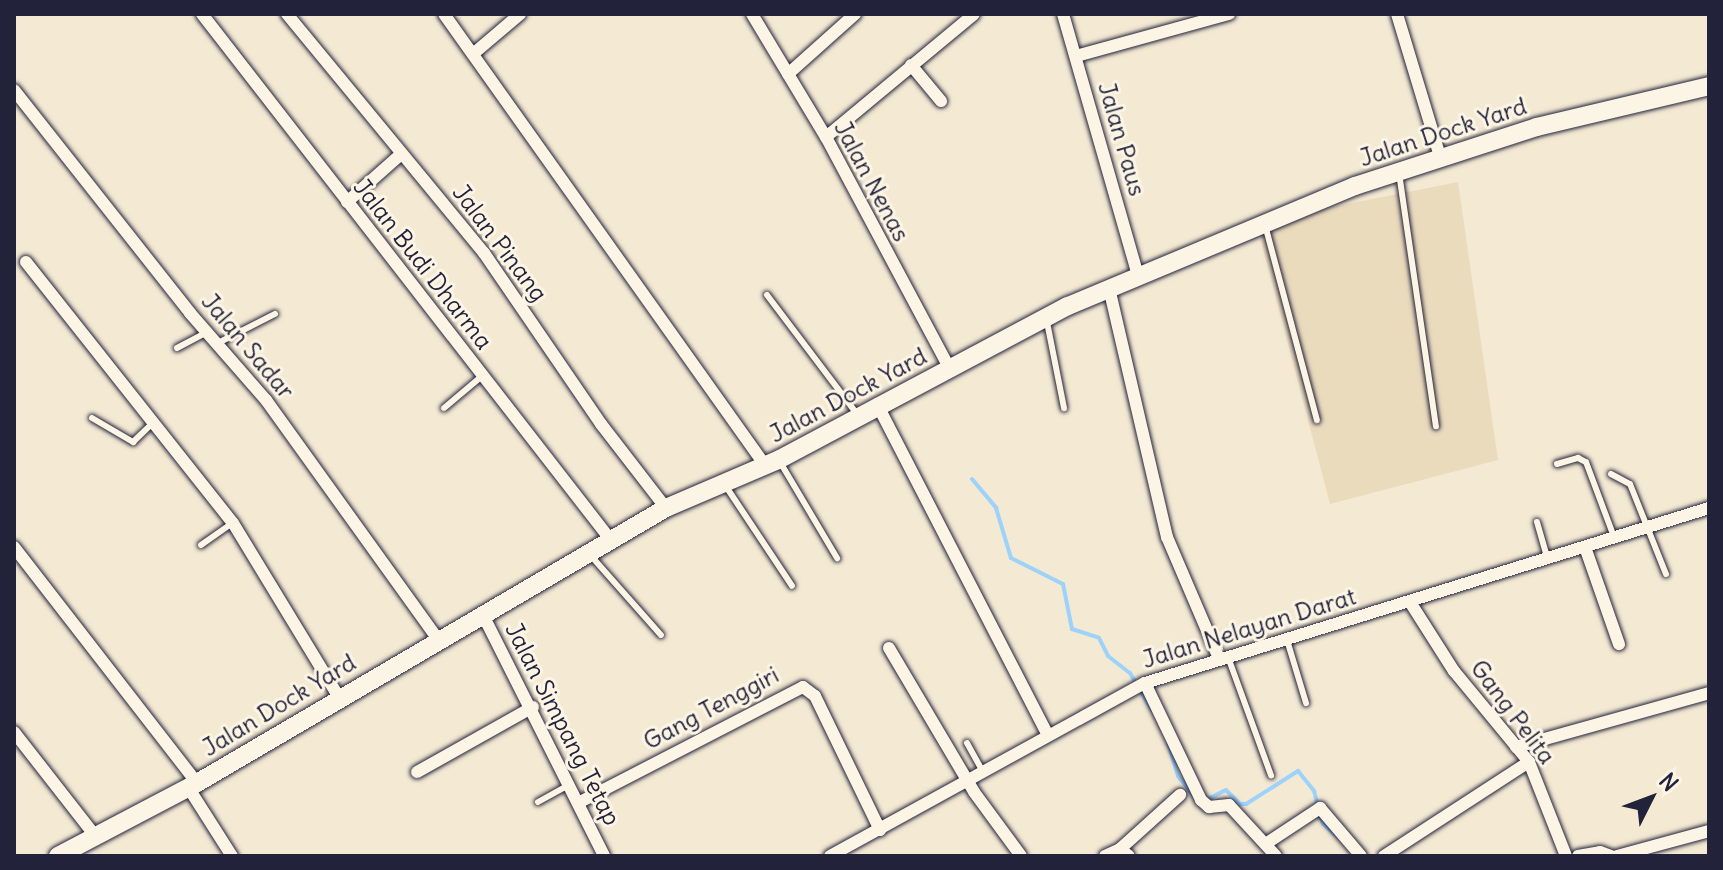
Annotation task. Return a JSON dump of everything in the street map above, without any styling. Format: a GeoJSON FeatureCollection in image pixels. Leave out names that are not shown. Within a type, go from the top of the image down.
{"type":"FeatureCollection","features":[{"type":"Feature","properties":{"kind":"street","name":"Jalan Budi Dharma"},"geometry":{"type":"LineString","coordinates":[[202,14],[610,539]]}},
{"type":"Feature","properties":{"kind":"street","name":"Jalan Pinang"},"geometry":{"type":"LineString","coordinates":[[287,14],[484,253],[601,424],[666,508]]}},
{"type":"Feature","properties":{"kind":"street"},"geometry":{"type":"LineString","coordinates":[[444,14],[771,462]]}},
{"type":"Feature","properties":{"kind":"street"},"geometry":{"type":"LineString","coordinates":[[473,54],[520,14]]}},
{"type":"Feature","properties":{"kind":"street","name":"Jalan Nenas"},"geometry":{"type":"LineString","coordinates":[[752,14],[826,137],[950,369]]}},
{"type":"Feature","properties":{"kind":"street"},"geometry":{"type":"LineString","coordinates":[[788,74],[855,14]]}},
{"type":"Feature","properties":{"kind":"street"},"geometry":{"type":"LineString","coordinates":[[826,137],[974,14]]}},
{"type":"Feature","properties":{"kind":"street","name":"Jalan Paus"},"geometry":{"type":"LineString","coordinates":[[1063,14],[1138,276]]}},
{"type":"Feature","properties":{"kind":"street"},"geometry":{"type":"LineString","coordinates":[[1076,56],[1229,14]]}},
{"type":"Feature","properties":{"kind":"street"},"geometry":{"type":"LineString","coordinates":[[1397,14],[1441,160]]}},
{"type":"Feature","properties":{"kind":"street"},"geometry":{"type":"LineString","coordinates":[[911,65],[941,101]]}},
{"type":"Feature","properties":{"kind":"street","name":"Jalan Dock Yard"},"geometry":{"type":"LineString","coordinates":[[58,856],[91,845],[333,688],[438,639],[666,508],[725,485],[877,404],[1109,288],[1265,225],[1322,198],[1537,127],[1709,86]]}},
{"type":"Feature","properties":{"kind":"street","name":"Jalan Sadar"},"geometry":{"type":"LineString","coordinates":[[14,90],[207,332],[266,400],[438,639]]}},
{"type":"Feature","properties":{"kind":"street"},"geometry":{"type":"LineString","coordinates":[[347,202],[401,154]]}},
{"type":"Feature","properties":{"kind":"street"},"geometry":{"type":"LineString","coordinates":[[26,262],[233,523],[333,688]]}},
{"type":"Feature","properties":{"kind":"street"},"geometry":{"type":"LineString","coordinates":[[1109,288],[1167,537],[1222,655]]}},
{"type":"Feature","properties":{"kind":"street"},"geometry":{"type":"LineString","coordinates":[[877,404],[1047,734]]}},
{"type":"Feature","properties":{"kind":"street","name":"Jalan Nelayan Darat"},"geometry":{"type":"LineString","coordinates":[[838,854],[969,777],[1143,684],[1222,655],[1410,602],[1547,556],[1650,528],[1709,508]]}},
{"type":"Feature","properties":{"kind":"street"},"geometry":{"type":"LineString","coordinates":[[14,547],[168,741],[232,856]]}},
{"type":"Feature","properties":{"kind":"street"},"geometry":{"type":"LineString","coordinates":[[1585,547],[1619,644]]}},
{"type":"Feature","properties":{"kind":"street","name":"Gang Pelita"},"geometry":{"type":"LineString","coordinates":[[1410,602],[1436,647],[1529,762],[1566,856]]}},
{"type":"Feature","properties":{"kind":"street","name":"Jalan Simpang Tetap"},"geometry":{"type":"LineString","coordinates":[[482,613],[533,707],[604,856]]}},
{"type":"Feature","properties":{"kind":"street"},"geometry":{"type":"LineString","coordinates":[[889,648],[969,777],[974,792],[1021,856]]}},
{"type":"Feature","properties":{"kind":"street"},"geometry":{"type":"LineString","coordinates":[[1143,684],[1203,803],[1229,805],[1276,856]]}},
{"type":"Feature","properties":{"kind":"street","name":"Gang Tenggiri"},"geometry":{"type":"LineString","coordinates":[[578,803],[803,687],[815,696],[880,830]]}},
{"type":"Feature","properties":{"kind":"street"},"geometry":{"type":"LineString","coordinates":[[1516,747],[1709,693]]}},
{"type":"Feature","properties":{"kind":"street"},"geometry":{"type":"LineString","coordinates":[[417,772],[533,707]]}},
{"type":"Feature","properties":{"kind":"street"},"geometry":{"type":"LineString","coordinates":[[14,732],[91,845]]}},
{"type":"Feature","properties":{"kind":"street"},"geometry":{"type":"LineString","coordinates":[[1384,856],[1529,762]]}},
{"type":"Feature","properties":{"kind":"street"},"geometry":{"type":"LineString","coordinates":[[1105,856],[1125,853],[1180,795]]}},
{"type":"Feature","properties":{"kind":"street"},"geometry":{"type":"LineString","coordinates":[[1267,843],[1315,810],[1361,856]]}},
{"type":"Feature","properties":{"kind":"street"},"geometry":{"type":"LineString","coordinates":[[1578,856],[1600,852],[1614,856],[1709,831]]}},
{"type":"Feature","properties":{"kind":"lane"},"geometry":{"type":"LineString","coordinates":[[1399,173],[1436,426]]}},
{"type":"Feature","properties":{"kind":"lane"},"geometry":{"type":"LineString","coordinates":[[1265,225],[1317,420]]}},
{"type":"Feature","properties":{"kind":"lane"},"geometry":{"type":"LineString","coordinates":[[767,295],[858,416]]}},
{"type":"Feature","properties":{"kind":"lane"},"geometry":{"type":"LineString","coordinates":[[218,343],[275,314]]}},
{"type":"Feature","properties":{"kind":"lane"},"geometry":{"type":"LineString","coordinates":[[1046,318],[1064,408]]}},
{"type":"Feature","properties":{"kind":"lane"},"geometry":{"type":"LineString","coordinates":[[177,348],[207,332]]}},
{"type":"Feature","properties":{"kind":"lane"},"geometry":{"type":"LineString","coordinates":[[444,408],[482,376]]}},
{"type":"Feature","properties":{"kind":"lane"},"geometry":{"type":"LineString","coordinates":[[92,418],[129,442],[154,422]]}},
{"type":"Feature","properties":{"kind":"lane"},"geometry":{"type":"LineString","coordinates":[[1557,464],[1578,458],[1586,462],[1614,537]]}},
{"type":"Feature","properties":{"kind":"lane"},"geometry":{"type":"LineString","coordinates":[[771,462],[837,558]]}},
{"type":"Feature","properties":{"kind":"lane"},"geometry":{"type":"LineString","coordinates":[[1611,474],[1630,484],[1666,574]]}},
{"type":"Feature","properties":{"kind":"lane"},"geometry":{"type":"LineString","coordinates":[[725,485],[792,586]]}},
{"type":"Feature","properties":{"kind":"lane"},"geometry":{"type":"LineString","coordinates":[[1537,522],[1547,556]]}},
{"type":"Feature","properties":{"kind":"lane"},"geometry":{"type":"LineString","coordinates":[[201,545],[233,523]]}},
{"type":"Feature","properties":{"kind":"lane"},"geometry":{"type":"LineString","coordinates":[[590,554],[661,635]]}},
{"type":"Feature","properties":{"kind":"lane"},"geometry":{"type":"LineString","coordinates":[[1285,637],[1306,703]]}},
{"type":"Feature","properties":{"kind":"lane"},"geometry":{"type":"LineString","coordinates":[[1222,655],[1271,775]]}},
{"type":"Feature","properties":{"kind":"lane"},"geometry":{"type":"LineString","coordinates":[[967,743],[982,770]]}},
{"type":"Feature","properties":{"kind":"lane"},"geometry":{"type":"LineString","coordinates":[[538,802],[570,784]]}},
{"type":"Feature","properties":{"kind":"shaded area"},"geometry":{"type":"Polygon","coordinates":[[[1458,182],[1498,460],[1330,504],[1256,222],[1458,182]]]}},
{"type":"Feature","properties":{"kind":"waterway"},"geometry":{"type":"LineString","coordinates":[[972,479],[996,508],[1011,558],[1063,584],[1072,629],[1099,638],[1108,656],[1130,673],[1152,710]]}},
{"type":"Feature","properties":{"kind":"waterway"},"geometry":{"type":"LineString","coordinates":[[1168,743],[1178,776],[1195,798]]}},
{"type":"Feature","properties":{"kind":"waterway"},"geometry":{"type":"LineString","coordinates":[[1206,800],[1226,790],[1240,804],[1246,804],[1298,771],[1314,791],[1323,824],[1337,836]]}}]}
